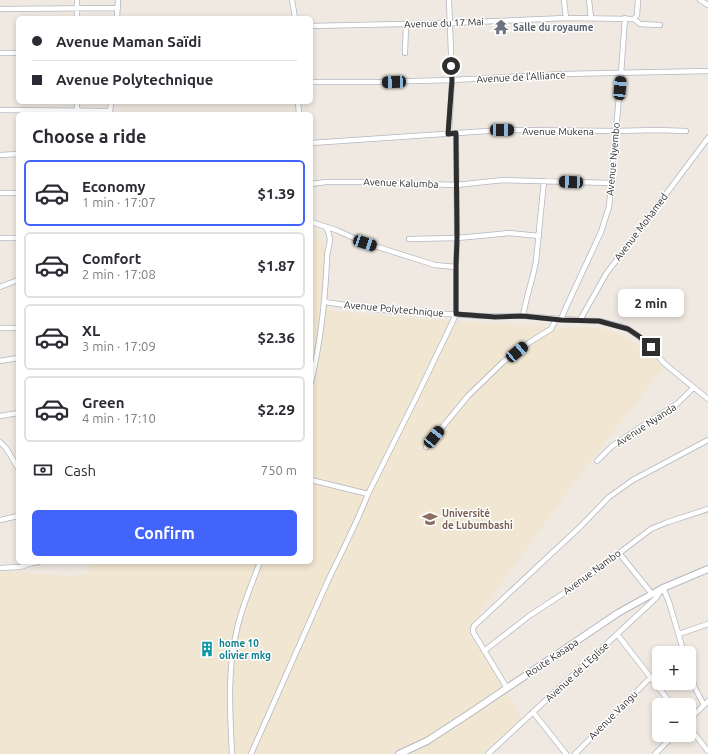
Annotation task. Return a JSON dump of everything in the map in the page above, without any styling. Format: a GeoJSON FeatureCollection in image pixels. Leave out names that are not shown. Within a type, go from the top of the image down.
{"type":"FeatureCollection","features":[{"type":"Feature","properties":{"kind":"main road","name":"Route Kasapa"},"geometry":{"type":"LineString","coordinates":[[399,754],[427,741],[618,613],[663,588],[708,569]]}},
{"type":"Feature","properties":{"kind":"street"},"geometry":{"type":"LineString","coordinates":[[77,0],[77,16]]}},
{"type":"Feature","properties":{"kind":"street"},"geometry":{"type":"LineString","coordinates":[[117,16],[118,0]]}},
{"type":"Feature","properties":{"kind":"street"},"geometry":{"type":"LineString","coordinates":[[292,0],[295,16]]}},
{"type":"Feature","properties":{"kind":"street"},"geometry":{"type":"LineString","coordinates":[[448,134],[452,80],[449,0]]}},
{"type":"Feature","properties":{"kind":"street"},"geometry":{"type":"LineString","coordinates":[[564,0],[566,18]]}},
{"type":"Feature","properties":{"kind":"street"},"geometry":{"type":"LineString","coordinates":[[589,0],[591,18]]}},
{"type":"Feature","properties":{"kind":"street"},"geometry":{"type":"LineString","coordinates":[[634,19],[637,16],[638,0]]}},
{"type":"Feature","properties":{"kind":"street"},"geometry":{"type":"LineString","coordinates":[[700,0],[708,5]]}},
{"type":"Feature","properties":{"kind":"street"},"geometry":{"type":"LineString","coordinates":[[0,9],[118,8]]}},
{"type":"Feature","properties":{"kind":"street","name":"Avenue du 17 Mai"},"geometry":{"type":"LineString","coordinates":[[313,26],[449,23],[566,18],[625,18]]}},
{"type":"Feature","properties":{"kind":"street"},"geometry":{"type":"LineString","coordinates":[[625,18],[634,19],[640,24],[660,25]]}},
{"type":"Feature","properties":{"kind":"street","name":"Avenue Nyembo"},"geometry":{"type":"LineString","coordinates":[[426,447],[468,396],[503,362],[551,329],[559,319],[568,303],[604,224],[609,207],[625,18]]}},
{"type":"Feature","properties":{"kind":"street"},"geometry":{"type":"LineString","coordinates":[[405,53],[406,24]]}},
{"type":"Feature","properties":{"kind":"street"},"geometry":{"type":"LineString","coordinates":[[0,53],[16,53]]}},
{"type":"Feature","properties":{"kind":"street","name":"Avenue de l'Alliance"},"geometry":{"type":"LineString","coordinates":[[313,82],[452,80],[564,74],[708,71]]}},
{"type":"Feature","properties":{"kind":"street"},"geometry":{"type":"LineString","coordinates":[[77,104],[77,110]]}},
{"type":"Feature","properties":{"kind":"street"},"geometry":{"type":"LineString","coordinates":[[0,110],[77,110],[110,112]]}},
{"type":"Feature","properties":{"kind":"street","name":"Avenue Mukena"},"geometry":{"type":"LineString","coordinates":[[313,143],[502,130],[686,131]]}},
{"type":"Feature","properties":{"kind":"street"},"geometry":{"type":"LineString","coordinates":[[251,754],[368,494],[456,314],[456,133]]}},
{"type":"Feature","properties":{"kind":"street","name":"Avenue Mohamed"},"geometry":{"type":"LineString","coordinates":[[580,320],[606,274],[708,138]]}},
{"type":"Feature","properties":{"kind":"street"},"geometry":{"type":"LineString","coordinates":[[0,154],[16,154]]}},
{"type":"Feature","properties":{"kind":"street","name":"Avenue Kalumba"},"geometry":{"type":"LineString","coordinates":[[313,184],[326,182],[372,182],[456,185],[499,180],[611,183]]}},
{"type":"Feature","properties":{"kind":"street"},"geometry":{"type":"LineString","coordinates":[[523,316],[535,270],[544,181]]}},
{"type":"Feature","properties":{"kind":"street"},"geometry":{"type":"LineString","coordinates":[[0,193],[16,193]]}},
{"type":"Feature","properties":{"kind":"street"},"geometry":{"type":"LineString","coordinates":[[313,223],[365,243],[435,265],[456,267]]}},
{"type":"Feature","properties":{"kind":"street"},"geometry":{"type":"LineString","coordinates":[[313,374],[318,355],[325,302],[327,258],[330,242],[330,237],[326,227]]}},
{"type":"Feature","properties":{"kind":"street"},"geometry":{"type":"LineString","coordinates":[[409,239],[457,238],[504,234],[539,236]]}},
{"type":"Feature","properties":{"kind":"street"},"geometry":{"type":"LineString","coordinates":[[0,238],[16,238]]}},
{"type":"Feature","properties":{"kind":"street"},"geometry":{"type":"LineString","coordinates":[[0,287],[16,281]]}},
{"type":"Feature","properties":{"kind":"street","name":"Avenue Polytechnique"},"geometry":{"type":"LineString","coordinates":[[325,302],[395,311],[495,317],[523,316],[599,321],[628,329],[646,342],[663,362],[693,388],[707,396]]}},
{"type":"Feature","properties":{"kind":"street"},"geometry":{"type":"LineString","coordinates":[[0,328],[16,328]]}},
{"type":"Feature","properties":{"kind":"street"},"geometry":{"type":"LineString","coordinates":[[0,361],[16,358]]}},
{"type":"Feature","properties":{"kind":"street","name":"Avenue Nyanda"},"geometry":{"type":"LineString","coordinates":[[598,461],[612,446],[678,403],[693,388]]}},
{"type":"Feature","properties":{"kind":"street"},"geometry":{"type":"LineString","coordinates":[[0,416],[16,413]]}},
{"type":"Feature","properties":{"kind":"street"},"geometry":{"type":"LineString","coordinates":[[507,688],[473,632],[474,626],[609,498],[633,480],[708,440]]}},
{"type":"Feature","properties":{"kind":"street"},"geometry":{"type":"LineString","coordinates":[[0,443],[6,448],[16,465]]}},
{"type":"Feature","properties":{"kind":"street"},"geometry":{"type":"LineString","coordinates":[[313,480],[368,494]]}},
{"type":"Feature","properties":{"kind":"street","name":"Avenue Nambo"},"geometry":{"type":"LineString","coordinates":[[484,651],[529,616],[581,582],[651,529],[708,509]]}},
{"type":"Feature","properties":{"kind":"street"},"geometry":{"type":"LineString","coordinates":[[0,520],[16,516]]}},
{"type":"Feature","properties":{"kind":"street"},"geometry":{"type":"LineString","coordinates":[[619,553],[652,594]]}},
{"type":"Feature","properties":{"kind":"street"},"geometry":{"type":"LineString","coordinates":[[0,568],[20,567],[29,564]]}},
{"type":"Feature","properties":{"kind":"street"},"geometry":{"type":"LineString","coordinates":[[232,754],[230,707],[233,647],[242,610],[259,564]]}},
{"type":"Feature","properties":{"kind":"street"},"geometry":{"type":"LineString","coordinates":[[663,588],[669,602],[682,646]]}},
{"type":"Feature","properties":{"kind":"street","name":"Avenue de L'Eglise"},"geometry":{"type":"LineString","coordinates":[[488,754],[656,598],[663,588]]}},
{"type":"Feature","properties":{"kind":"street"},"geometry":{"type":"LineString","coordinates":[[679,634],[708,624]]}},
{"type":"Feature","properties":{"kind":"street"},"geometry":{"type":"LineString","coordinates":[[617,634],[667,698]]}},
{"type":"Feature","properties":{"kind":"street","name":"Avenue Vangu"},"geometry":{"type":"LineString","coordinates":[[575,754],[651,677]]}},
{"type":"Feature","properties":{"kind":"street"},"geometry":{"type":"LineString","coordinates":[[696,689],[706,703],[696,713]]}},
{"type":"Feature","properties":{"kind":"street"},"geometry":{"type":"LineString","coordinates":[[533,712],[566,754]]}},
{"type":"Feature","properties":{"kind":"street"},"geometry":{"type":"LineString","coordinates":[[696,736],[708,751]]}},
{"type":"Feature","properties":{"kind":"street"},"geometry":{"type":"LineString","coordinates":[[655,754],[667,742]]}},
{"type":"Feature","properties":{"kind":"shaded area","name":"Université de Lubumbashi"},"geometry":{"type":"Polygon","coordinates":[[[313,228],[315,229],[324,244],[328,265],[329,310],[403,318],[603,329],[625,337],[647,352],[664,367],[579,476],[468,630],[522,718],[482,754],[0,754],[0,572],[72,576],[88,573],[90,564],[313,564],[313,228]]]}},
{"type":"Feature","properties":{"kind":"place","name":"Salle du royaume"},"geometry":{"type":"Point","coordinates":[501,27]}},
{"type":"Feature","properties":{"kind":"place","name":"Université de Lubumbashi"},"geometry":{"type":"Point","coordinates":[430,519]}},
{"type":"Feature","properties":{"kind":"place","name":"home 10 olivier mkg"},"geometry":{"type":"Point","coordinates":[207,649]}},
{"type":"Feature","properties":{"kind":"route"},"geometry":{"type":"LineString","coordinates":[[451,66],[452,80],[448,134],[456,133],[456,314],[495,317],[523,316],[561,320],[599,321],[628,329],[651,347]]}}]}
